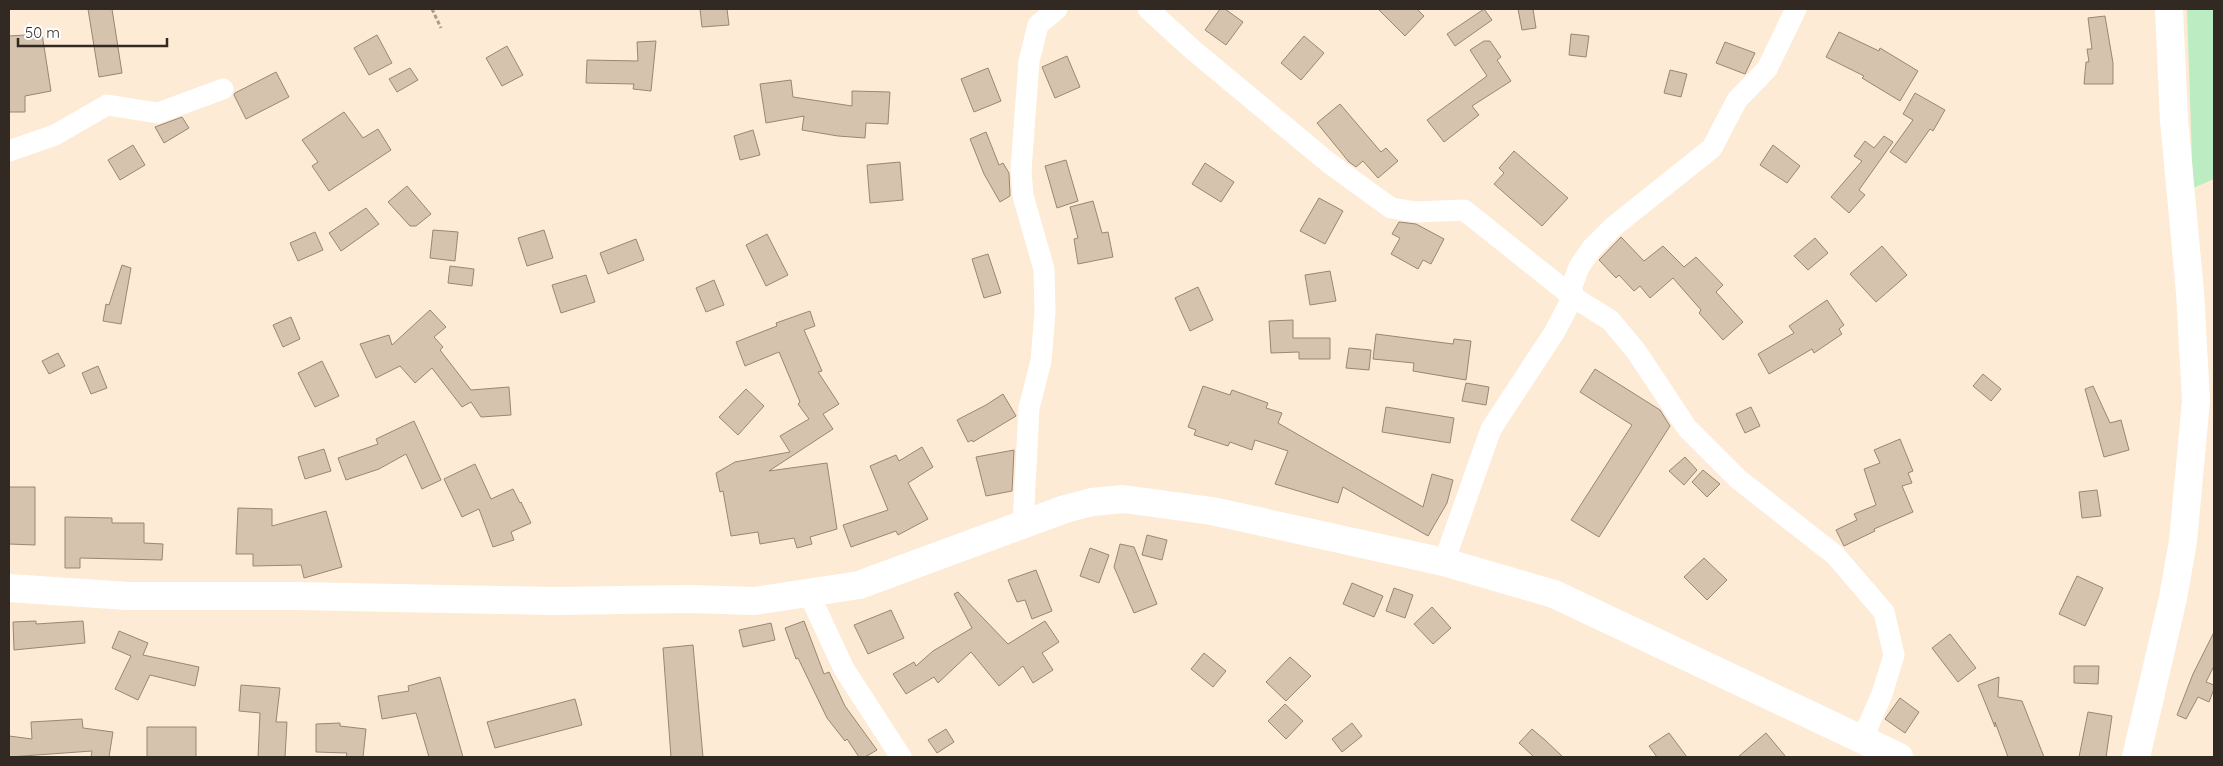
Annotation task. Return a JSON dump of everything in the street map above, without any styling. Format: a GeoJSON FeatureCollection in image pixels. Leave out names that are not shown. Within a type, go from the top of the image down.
{"type":"FeatureCollection","features":[{"type":"Feature","properties":{"kind":"main road"},"geometry":{"type":"LineString","coordinates":[[2136,757],[2171,607],[2179,560],[2190,472],[2196,401],[2190,292],[2174,120],[2169,9]]}},
{"type":"Feature","properties":{"kind":"main road"},"geometry":{"type":"LineString","coordinates":[[9,588],[128,596],[297,596],[553,601],[755,600],[809,594],[859,585],[1065,508],[1092,502],[1123,499],[1212,511],[1444,562],[1554,594],[1899,757]]}},
{"type":"Feature","properties":{"kind":"street"},"geometry":{"type":"LineString","coordinates":[[1023,525],[1029,408],[1041,361],[1045,312],[1044,269],[1023,196],[1021,170],[1029,61],[1038,25],[1057,9]]}},
{"type":"Feature","properties":{"kind":"street"},"geometry":{"type":"LineString","coordinates":[[1148,9],[1193,50],[1329,163],[1391,208],[1416,212],[1464,210],[1573,298],[1610,320],[1636,351],[1687,428],[1738,479],[1835,555],[1884,612],[1894,655],[1882,694],[1862,740]]}},
{"type":"Feature","properties":{"kind":"street"},"geometry":{"type":"LineString","coordinates":[[1444,562],[1491,429],[1554,333],[1573,298],[1572,286],[1579,267],[1592,248],[1613,228],[1712,148],[1737,100],[1767,69],[1796,9]]}},
{"type":"Feature","properties":{"kind":"street"},"geometry":{"type":"LineString","coordinates":[[9,151],[55,135],[107,104],[158,113],[223,89]]}},
{"type":"Feature","properties":{"kind":"street"},"geometry":{"type":"LineString","coordinates":[[809,594],[844,669],[901,757]]}},
{"type":"Feature","properties":{"kind":"path"},"geometry":{"type":"LineString","coordinates":[[432,9],[441,28]]}},
{"type":"Feature","properties":{"kind":"green space"},"geometry":{"type":"Polygon","coordinates":[[[2187,9],[2214,9],[2214,179],[2193,188],[2187,9]]]}},
{"type":"Feature","properties":{"kind":"building"},"geometry":{"type":"Polygon","coordinates":[[[88,9],[112,9],[122,73],[99,77],[88,9]]]}},
{"type":"Feature","properties":{"kind":"building"},"geometry":{"type":"Polygon","coordinates":[[[700,9],[727,9],[729,25],[702,27],[700,9]]]}},
{"type":"Feature","properties":{"kind":"building"},"geometry":{"type":"Polygon","coordinates":[[[1220,9],[1225,9],[1243,22],[1226,45],[1205,30],[1220,9]]]}},
{"type":"Feature","properties":{"kind":"building"},"geometry":{"type":"Polygon","coordinates":[[[1378,9],[1417,9],[1424,16],[1405,36],[1378,9]]]}},
{"type":"Feature","properties":{"kind":"building"},"geometry":{"type":"Polygon","coordinates":[[[1484,9],[1492,20],[1455,46],[1447,34],[1484,9]]]}},
{"type":"Feature","properties":{"kind":"building"},"geometry":{"type":"Polygon","coordinates":[[[1518,9],[1533,9],[1536,28],[1522,30],[1518,9]]]}},
{"type":"Feature","properties":{"kind":"building"},"geometry":{"type":"Polygon","coordinates":[[[2105,16],[2113,63],[2113,84],[2084,84],[2086,62],[2089,62],[2087,49],[2092,49],[2088,18],[2105,16]]]}},
{"type":"Feature","properties":{"kind":"building"},"geometry":{"type":"Polygon","coordinates":[[[1839,32],[1879,51],[1880,48],[1918,71],[1900,101],[1862,78],[1864,76],[1826,57],[1839,32]]]}},
{"type":"Feature","properties":{"kind":"building"},"geometry":{"type":"Polygon","coordinates":[[[42,34],[51,91],[25,96],[25,112],[9,112],[9,36],[42,34]]]}},
{"type":"Feature","properties":{"kind":"building"},"geometry":{"type":"Polygon","coordinates":[[[1571,34],[1589,36],[1586,57],[1569,55],[1571,34]]]}},
{"type":"Feature","properties":{"kind":"building"},"geometry":{"type":"Polygon","coordinates":[[[377,35],[392,63],[369,75],[354,48],[377,35]]]}},
{"type":"Feature","properties":{"kind":"building"},"geometry":{"type":"Polygon","coordinates":[[[1304,36],[1324,53],[1301,80],[1281,63],[1304,36]]]}},
{"type":"Feature","properties":{"kind":"building"},"geometry":{"type":"Polygon","coordinates":[[[656,41],[651,91],[633,89],[634,84],[586,83],[587,60],[638,61],[637,42],[656,41]]]}},
{"type":"Feature","properties":{"kind":"building"},"geometry":{"type":"Polygon","coordinates":[[[1484,41],[1490,41],[1501,57],[1497,60],[1511,81],[1472,106],[1479,115],[1444,142],[1427,120],[1487,76],[1470,50],[1484,41]]]}},
{"type":"Feature","properties":{"kind":"building"},"geometry":{"type":"Polygon","coordinates":[[[1725,42],[1755,53],[1745,74],[1716,63],[1725,42]]]}},
{"type":"Feature","properties":{"kind":"building"},"geometry":{"type":"Polygon","coordinates":[[[507,46],[523,75],[502,86],[486,58],[507,46]]]}},
{"type":"Feature","properties":{"kind":"building"},"geometry":{"type":"Polygon","coordinates":[[[1067,56],[1080,87],[1055,98],[1042,67],[1067,56]]]}},
{"type":"Feature","properties":{"kind":"building"},"geometry":{"type":"Polygon","coordinates":[[[410,68],[418,80],[397,92],[389,79],[410,68]]]}},
{"type":"Feature","properties":{"kind":"building"},"geometry":{"type":"Polygon","coordinates":[[[988,68],[1001,101],[974,112],[961,79],[988,68]]]}},
{"type":"Feature","properties":{"kind":"building"},"geometry":{"type":"Polygon","coordinates":[[[1670,70],[1687,74],[1681,97],[1664,93],[1670,70]]]}},
{"type":"Feature","properties":{"kind":"building"},"geometry":{"type":"Polygon","coordinates":[[[276,72],[289,97],[246,119],[234,95],[235,93],[276,72]]]}},
{"type":"Feature","properties":{"kind":"building"},"geometry":{"type":"Polygon","coordinates":[[[791,80],[793,97],[852,106],[852,91],[890,92],[888,124],[866,123],[865,138],[802,130],[804,116],[766,123],[760,84],[791,80]]]}},
{"type":"Feature","properties":{"kind":"building"},"geometry":{"type":"Polygon","coordinates":[[[1915,93],[1945,110],[1933,131],[1930,129],[1906,163],[1890,152],[1913,120],[1903,114],[1915,93]]]}},
{"type":"Feature","properties":{"kind":"building"},"geometry":{"type":"Polygon","coordinates":[[[1340,104],[1381,152],[1386,148],[1398,161],[1378,178],[1363,161],[1356,167],[1349,162],[1317,123],[1340,104]]]}},
{"type":"Feature","properties":{"kind":"building"},"geometry":{"type":"Polygon","coordinates":[[[344,112],[363,138],[378,129],[391,150],[329,191],[312,166],[318,162],[302,140],[344,112]]]}},
{"type":"Feature","properties":{"kind":"building"},"geometry":{"type":"Polygon","coordinates":[[[182,117],[189,128],[164,143],[155,127],[182,117]]]}},
{"type":"Feature","properties":{"kind":"building"},"geometry":{"type":"Polygon","coordinates":[[[753,130],[760,155],[740,160],[734,136],[753,130]]]}},
{"type":"Feature","properties":{"kind":"building"},"geometry":{"type":"Polygon","coordinates":[[[986,132],[999,165],[1003,163],[1009,173],[1010,196],[1000,202],[984,174],[970,139],[986,132]]]}},
{"type":"Feature","properties":{"kind":"building"},"geometry":{"type":"Polygon","coordinates":[[[1884,136],[1893,142],[1859,190],[1865,195],[1849,213],[1831,197],[1862,161],[1854,156],[1865,141],[1874,148],[1884,136]]]}},
{"type":"Feature","properties":{"kind":"building"},"geometry":{"type":"Polygon","coordinates":[[[133,145],[145,165],[120,180],[108,160],[133,145]]]}},
{"type":"Feature","properties":{"kind":"building"},"geometry":{"type":"Polygon","coordinates":[[[1773,145],[1800,166],[1787,183],[1760,165],[1773,145]]]}},
{"type":"Feature","properties":{"kind":"building"},"geometry":{"type":"Polygon","coordinates":[[[1514,151],[1568,198],[1542,226],[1494,184],[1504,173],[1499,168],[1514,151]]]}},
{"type":"Feature","properties":{"kind":"building"},"geometry":{"type":"Polygon","coordinates":[[[1066,160],[1078,201],[1057,208],[1045,166],[1066,160]]]}},
{"type":"Feature","properties":{"kind":"building"},"geometry":{"type":"Polygon","coordinates":[[[900,162],[903,200],[870,203],[867,165],[900,162]]]}},
{"type":"Feature","properties":{"kind":"building"},"geometry":{"type":"Polygon","coordinates":[[[1205,163],[1234,182],[1221,202],[1192,184],[1205,163]]]}},
{"type":"Feature","properties":{"kind":"building"},"geometry":{"type":"Polygon","coordinates":[[[407,186],[431,214],[416,226],[410,226],[388,202],[407,186]]]}},
{"type":"Feature","properties":{"kind":"building"},"geometry":{"type":"Polygon","coordinates":[[[1319,198],[1343,211],[1325,244],[1300,231],[1319,198]]]}},
{"type":"Feature","properties":{"kind":"building"},"geometry":{"type":"Polygon","coordinates":[[[1093,201],[1102,233],[1108,232],[1113,257],[1078,264],[1074,239],[1078,238],[1070,207],[1093,201]]]}},
{"type":"Feature","properties":{"kind":"building"},"geometry":{"type":"Polygon","coordinates":[[[366,208],[379,224],[341,251],[329,233],[366,208]]]}},
{"type":"Feature","properties":{"kind":"building"},"geometry":{"type":"Polygon","coordinates":[[[1399,222],[1416,224],[1444,239],[1431,264],[1423,260],[1418,269],[1391,254],[1400,238],[1392,234],[1399,222]]]}},
{"type":"Feature","properties":{"kind":"building"},"geometry":{"type":"Polygon","coordinates":[[[433,230],[458,232],[455,261],[430,258],[433,230]]]}},
{"type":"Feature","properties":{"kind":"building"},"geometry":{"type":"Polygon","coordinates":[[[544,230],[553,258],[527,266],[518,238],[544,230]]]}},
{"type":"Feature","properties":{"kind":"building"},"geometry":{"type":"Polygon","coordinates":[[[315,232],[323,250],[298,261],[290,243],[315,232]]]}},
{"type":"Feature","properties":{"kind":"building"},"geometry":{"type":"Polygon","coordinates":[[[767,234],[788,275],[766,286],[746,245],[767,234]]]}},
{"type":"Feature","properties":{"kind":"building"},"geometry":{"type":"Polygon","coordinates":[[[1621,237],[1644,261],[1663,246],[1684,267],[1696,257],[1723,285],[1716,292],[1743,322],[1723,340],[1699,313],[1701,310],[1673,278],[1650,298],[1640,286],[1634,291],[1619,275],[1616,278],[1599,260],[1621,237]]]}},
{"type":"Feature","properties":{"kind":"building"},"geometry":{"type":"Polygon","coordinates":[[[1815,238],[1828,253],[1808,270],[1794,256],[1815,238]]]}},
{"type":"Feature","properties":{"kind":"building"},"geometry":{"type":"Polygon","coordinates":[[[636,239],[644,260],[608,274],[600,253],[636,239]]]}},
{"type":"Feature","properties":{"kind":"building"},"geometry":{"type":"Polygon","coordinates":[[[1882,246],[1907,275],[1876,302],[1850,274],[1882,246]]]}},
{"type":"Feature","properties":{"kind":"building"},"geometry":{"type":"Polygon","coordinates":[[[988,254],[1001,293],[984,298],[972,259],[988,254]]]}},
{"type":"Feature","properties":{"kind":"building"},"geometry":{"type":"Polygon","coordinates":[[[122,265],[131,268],[121,324],[103,321],[106,304],[109,305],[122,265]]]}},
{"type":"Feature","properties":{"kind":"building"},"geometry":{"type":"Polygon","coordinates":[[[450,266],[474,269],[472,286],[448,283],[450,266]]]}},
{"type":"Feature","properties":{"kind":"building"},"geometry":{"type":"Polygon","coordinates":[[[1330,271],[1336,301],[1310,305],[1305,275],[1330,271]]]}},
{"type":"Feature","properties":{"kind":"building"},"geometry":{"type":"Polygon","coordinates":[[[586,275],[595,302],[561,313],[552,285],[586,275]]]}},
{"type":"Feature","properties":{"kind":"building"},"geometry":{"type":"Polygon","coordinates":[[[714,280],[724,305],[706,312],[696,288],[714,280]]]}},
{"type":"Feature","properties":{"kind":"building"},"geometry":{"type":"Polygon","coordinates":[[[1198,287],[1213,320],[1190,331],[1175,298],[1198,287]]]}},
{"type":"Feature","properties":{"kind":"building"},"geometry":{"type":"Polygon","coordinates":[[[1827,300],[1844,325],[1839,329],[1842,334],[1814,353],[1812,349],[1769,374],[1758,354],[1794,333],[1789,326],[1827,300]]]}},
{"type":"Feature","properties":{"kind":"building"},"geometry":{"type":"Polygon","coordinates":[[[430,310],[446,327],[434,337],[443,347],[440,350],[471,390],[509,387],[511,415],[481,417],[471,402],[462,407],[432,368],[415,383],[400,366],[376,378],[360,344],[389,335],[392,345],[430,310]]]}},
{"type":"Feature","properties":{"kind":"building"},"geometry":{"type":"Polygon","coordinates":[[[810,311],[815,326],[804,330],[822,371],[818,372],[839,404],[823,414],[833,429],[769,471],[827,463],[837,529],[810,537],[812,544],[797,548],[794,538],[760,544],[758,532],[731,536],[723,491],[720,492],[716,473],[735,462],[790,452],[780,436],[809,419],[798,404],[800,402],[779,352],[745,366],[736,342],[777,326],[776,323],[810,311]]]}},
{"type":"Feature","properties":{"kind":"building"},"geometry":{"type":"Polygon","coordinates":[[[291,317],[300,339],[283,347],[273,325],[291,317]]]}},
{"type":"Feature","properties":{"kind":"building"},"geometry":{"type":"Polygon","coordinates":[[[1293,320],[1293,338],[1330,338],[1330,359],[1299,359],[1299,352],[1271,353],[1269,321],[1293,320]]]}},
{"type":"Feature","properties":{"kind":"building"},"geometry":{"type":"Polygon","coordinates":[[[1376,334],[1453,344],[1454,339],[1471,341],[1466,380],[1413,371],[1414,363],[1373,359],[1376,334]]]}},
{"type":"Feature","properties":{"kind":"building"},"geometry":{"type":"Polygon","coordinates":[[[1349,348],[1371,350],[1369,370],[1346,368],[1349,348]]]}},
{"type":"Feature","properties":{"kind":"building"},"geometry":{"type":"Polygon","coordinates":[[[58,353],[65,366],[49,374],[42,361],[58,353]]]}},
{"type":"Feature","properties":{"kind":"building"},"geometry":{"type":"Polygon","coordinates":[[[322,361],[339,396],[315,407],[298,373],[322,361]]]}},
{"type":"Feature","properties":{"kind":"building"},"geometry":{"type":"Polygon","coordinates":[[[98,366],[107,388],[91,394],[82,373],[98,366]]]}},
{"type":"Feature","properties":{"kind":"building"},"geometry":{"type":"Polygon","coordinates":[[[1595,369],[1660,410],[1670,426],[1599,537],[1571,520],[1632,425],[1580,392],[1595,369]]]}},
{"type":"Feature","properties":{"kind":"building"},"geometry":{"type":"Polygon","coordinates":[[[1983,374],[2001,389],[1991,401],[1973,386],[1983,374]]]}},
{"type":"Feature","properties":{"kind":"building"},"geometry":{"type":"Polygon","coordinates":[[[1466,383],[1489,387],[1486,405],[1462,401],[1466,383]]]}},
{"type":"Feature","properties":{"kind":"building"},"geometry":{"type":"Polygon","coordinates":[[[1203,386],[1230,395],[1232,390],[1268,403],[1266,408],[1282,413],[1278,423],[1423,507],[1432,474],[1453,480],[1447,503],[1428,536],[1343,487],[1338,503],[1275,484],[1288,451],[1255,440],[1252,450],[1230,442],[1228,446],[1194,435],[1196,430],[1188,427],[1203,386]]]}},
{"type":"Feature","properties":{"kind":"building"},"geometry":{"type":"Polygon","coordinates":[[[2093,386],[2110,423],[2121,420],[2129,450],[2104,457],[2085,389],[2093,386]]]}},
{"type":"Feature","properties":{"kind":"building"},"geometry":{"type":"Polygon","coordinates":[[[746,389],[764,406],[738,435],[719,417],[746,389]]]}},
{"type":"Feature","properties":{"kind":"building"},"geometry":{"type":"Polygon","coordinates":[[[1003,394],[1016,416],[973,442],[972,440],[968,442],[957,420],[1003,394]]]}},
{"type":"Feature","properties":{"kind":"building"},"geometry":{"type":"Polygon","coordinates":[[[1386,407],[1454,418],[1450,443],[1382,432],[1386,407]]]}},
{"type":"Feature","properties":{"kind":"building"},"geometry":{"type":"Polygon","coordinates":[[[1751,407],[1760,426],[1745,433],[1736,414],[1751,407]]]}},
{"type":"Feature","properties":{"kind":"building"},"geometry":{"type":"Polygon","coordinates":[[[414,421],[441,480],[422,489],[406,454],[379,469],[346,480],[338,458],[378,444],[376,439],[414,421]]]}},
{"type":"Feature","properties":{"kind":"building"},"geometry":{"type":"Polygon","coordinates":[[[1900,439],[1913,471],[1908,473],[1912,483],[1902,486],[1913,512],[1874,529],[1875,531],[1844,546],[1836,530],[1857,520],[1854,514],[1876,505],[1864,469],[1880,463],[1874,450],[1900,439]]]}},
{"type":"Feature","properties":{"kind":"building"},"geometry":{"type":"Polygon","coordinates":[[[922,447],[933,467],[908,483],[928,519],[898,535],[896,531],[851,547],[843,525],[888,510],[870,466],[896,455],[899,461],[922,447]]]}},
{"type":"Feature","properties":{"kind":"building"},"geometry":{"type":"Polygon","coordinates":[[[324,449],[331,471],[305,479],[298,457],[324,449]]]}},
{"type":"Feature","properties":{"kind":"building"},"geometry":{"type":"Polygon","coordinates":[[[1014,450],[1012,491],[986,496],[976,457],[1014,450]]]}},
{"type":"Feature","properties":{"kind":"building"},"geometry":{"type":"Polygon","coordinates":[[[1685,457],[1697,470],[1684,485],[1669,471],[1685,457]]]}},
{"type":"Feature","properties":{"kind":"building"},"geometry":{"type":"Polygon","coordinates":[[[475,464],[491,499],[513,489],[521,502],[531,523],[511,532],[514,540],[493,547],[479,509],[462,517],[444,479],[475,464]]]}},
{"type":"Feature","properties":{"kind":"building"},"geometry":{"type":"Polygon","coordinates":[[[1703,470],[1720,484],[1707,497],[1692,482],[1703,470]]]}},
{"type":"Feature","properties":{"kind":"building"},"geometry":{"type":"Polygon","coordinates":[[[9,487],[35,487],[35,545],[9,544],[9,487]]]}},
{"type":"Feature","properties":{"kind":"building"},"geometry":{"type":"Polygon","coordinates":[[[2097,490],[2101,516],[2082,518],[2079,492],[2097,490]]]}},
{"type":"Feature","properties":{"kind":"building"},"geometry":{"type":"Polygon","coordinates":[[[238,508],[272,509],[272,526],[326,511],[342,567],[304,578],[301,565],[253,566],[253,554],[236,554],[238,508]]]}},
{"type":"Feature","properties":{"kind":"building"},"geometry":{"type":"Polygon","coordinates":[[[65,517],[112,518],[112,523],[144,523],[144,543],[163,544],[162,560],[80,558],[80,568],[65,568],[65,517]]]}},
{"type":"Feature","properties":{"kind":"building"},"geometry":{"type":"Polygon","coordinates":[[[1147,535],[1167,540],[1162,560],[1142,555],[1147,535]]]}},
{"type":"Feature","properties":{"kind":"building"},"geometry":{"type":"Polygon","coordinates":[[[1120,544],[1134,547],[1157,604],[1134,613],[1114,567],[1120,544]]]}},
{"type":"Feature","properties":{"kind":"building"},"geometry":{"type":"Polygon","coordinates":[[[1090,548],[1109,555],[1099,583],[1080,576],[1090,548]]]}},
{"type":"Feature","properties":{"kind":"building"},"geometry":{"type":"Polygon","coordinates":[[[1704,558],[1727,580],[1707,600],[1684,577],[1704,558]]]}},
{"type":"Feature","properties":{"kind":"building"},"geometry":{"type":"Polygon","coordinates":[[[1036,570],[1052,611],[1032,619],[1025,600],[1017,602],[1008,580],[1036,570]]]}},
{"type":"Feature","properties":{"kind":"building"},"geometry":{"type":"Polygon","coordinates":[[[2077,576],[2103,588],[2085,626],[2059,614],[2077,576]]]}},
{"type":"Feature","properties":{"kind":"building"},"geometry":{"type":"Polygon","coordinates":[[[1352,583],[1383,596],[1374,617],[1343,604],[1352,583]]]}},
{"type":"Feature","properties":{"kind":"building"},"geometry":{"type":"Polygon","coordinates":[[[1394,588],[1413,595],[1405,618],[1386,611],[1394,588]]]}},
{"type":"Feature","properties":{"kind":"building"},"geometry":{"type":"Polygon","coordinates":[[[958,592],[1008,644],[1045,621],[1059,642],[1042,653],[1053,670],[1033,683],[1023,666],[999,686],[971,652],[938,683],[934,677],[906,694],[893,674],[914,662],[916,666],[933,651],[972,628],[954,594],[958,592]]]}},
{"type":"Feature","properties":{"kind":"building"},"geometry":{"type":"Polygon","coordinates":[[[1432,607],[1451,628],[1433,644],[1414,624],[1432,607]]]}},
{"type":"Feature","properties":{"kind":"building"},"geometry":{"type":"Polygon","coordinates":[[[891,610],[904,638],[868,654],[854,625],[891,610]]]}},
{"type":"Feature","properties":{"kind":"building"},"geometry":{"type":"Polygon","coordinates":[[[36,621],[36,624],[83,621],[85,643],[14,650],[13,622],[36,621]]]}},
{"type":"Feature","properties":{"kind":"building"},"geometry":{"type":"Polygon","coordinates":[[[804,621],[824,674],[829,672],[845,706],[877,750],[865,757],[859,757],[847,739],[845,741],[827,718],[798,658],[796,659],[785,628],[804,621]]]}},
{"type":"Feature","properties":{"kind":"building"},"geometry":{"type":"Polygon","coordinates":[[[771,623],[775,640],[743,647],[739,630],[771,623]]]}},
{"type":"Feature","properties":{"kind":"building"},"geometry":{"type":"Polygon","coordinates":[[[119,631],[148,643],[143,655],[199,667],[195,686],[150,675],[138,700],[115,689],[131,656],[112,648],[119,631]]]}},
{"type":"Feature","properties":{"kind":"building"},"geometry":{"type":"Polygon","coordinates":[[[2214,632],[2214,666],[2206,682],[2214,685],[2214,689],[2209,702],[2198,697],[2186,719],[2177,715],[2193,674],[2214,632]]]}},
{"type":"Feature","properties":{"kind":"building"},"geometry":{"type":"Polygon","coordinates":[[[1950,634],[1976,668],[1958,682],[1932,648],[1950,634]]]}},
{"type":"Feature","properties":{"kind":"building"},"geometry":{"type":"Polygon","coordinates":[[[693,645],[703,757],[671,757],[663,648],[693,645]]]}},
{"type":"Feature","properties":{"kind":"building"},"geometry":{"type":"Polygon","coordinates":[[[1204,653],[1226,671],[1213,687],[1191,669],[1204,653]]]}},
{"type":"Feature","properties":{"kind":"building"},"geometry":{"type":"Polygon","coordinates":[[[1290,657],[1311,676],[1286,701],[1266,682],[1290,657]]]}},
{"type":"Feature","properties":{"kind":"building"},"geometry":{"type":"Polygon","coordinates":[[[2074,666],[2099,666],[2098,684],[2074,683],[2074,666]]]}},
{"type":"Feature","properties":{"kind":"building"},"geometry":{"type":"Polygon","coordinates":[[[440,677],[463,757],[429,757],[416,713],[382,719],[378,696],[409,691],[408,686],[440,677]]]}},
{"type":"Feature","properties":{"kind":"building"},"geometry":{"type":"Polygon","coordinates":[[[1999,677],[1998,697],[2022,701],[2044,757],[2008,757],[1978,685],[1999,677]]]}},
{"type":"Feature","properties":{"kind":"building"},"geometry":{"type":"Polygon","coordinates":[[[241,685],[280,688],[276,722],[287,722],[285,757],[258,757],[260,713],[239,711],[241,685]]]}},
{"type":"Feature","properties":{"kind":"building"},"geometry":{"type":"Polygon","coordinates":[[[1900,698],[1919,712],[1905,733],[1885,719],[1900,698]]]}},
{"type":"Feature","properties":{"kind":"building"},"geometry":{"type":"Polygon","coordinates":[[[575,699],[582,725],[495,748],[487,722],[575,699]]]}},
{"type":"Feature","properties":{"kind":"building"},"geometry":{"type":"Polygon","coordinates":[[[1285,704],[1303,721],[1286,739],[1268,721],[1285,704]]]}},
{"type":"Feature","properties":{"kind":"building"},"geometry":{"type":"Polygon","coordinates":[[[2088,712],[2112,716],[2106,757],[2079,757],[2088,712]]]}},
{"type":"Feature","properties":{"kind":"building"},"geometry":{"type":"Polygon","coordinates":[[[82,719],[83,728],[113,732],[109,757],[91,757],[92,751],[9,757],[9,736],[32,739],[31,722],[82,719]]]}},
{"type":"Feature","properties":{"kind":"building"},"geometry":{"type":"Polygon","coordinates":[[[340,723],[340,726],[366,729],[363,757],[346,757],[347,753],[316,752],[316,724],[340,723]]]}},
{"type":"Feature","properties":{"kind":"building"},"geometry":{"type":"Polygon","coordinates":[[[1352,723],[1362,736],[1342,752],[1332,739],[1352,723]]]}},
{"type":"Feature","properties":{"kind":"building"},"geometry":{"type":"Polygon","coordinates":[[[147,727],[196,727],[196,757],[147,757],[147,727]]]}},
{"type":"Feature","properties":{"kind":"building"},"geometry":{"type":"Polygon","coordinates":[[[946,729],[954,742],[937,753],[928,740],[946,729]]]}},
{"type":"Feature","properties":{"kind":"building"},"geometry":{"type":"Polygon","coordinates":[[[1532,729],[1563,757],[1534,757],[1519,743],[1532,729]]]}},
{"type":"Feature","properties":{"kind":"building"},"geometry":{"type":"Polygon","coordinates":[[[1669,733],[1687,757],[1657,757],[1649,746],[1669,733]]]}},
{"type":"Feature","properties":{"kind":"building"},"geometry":{"type":"Polygon","coordinates":[[[1766,733],[1786,757],[1738,757],[1766,733]]]}}]}
